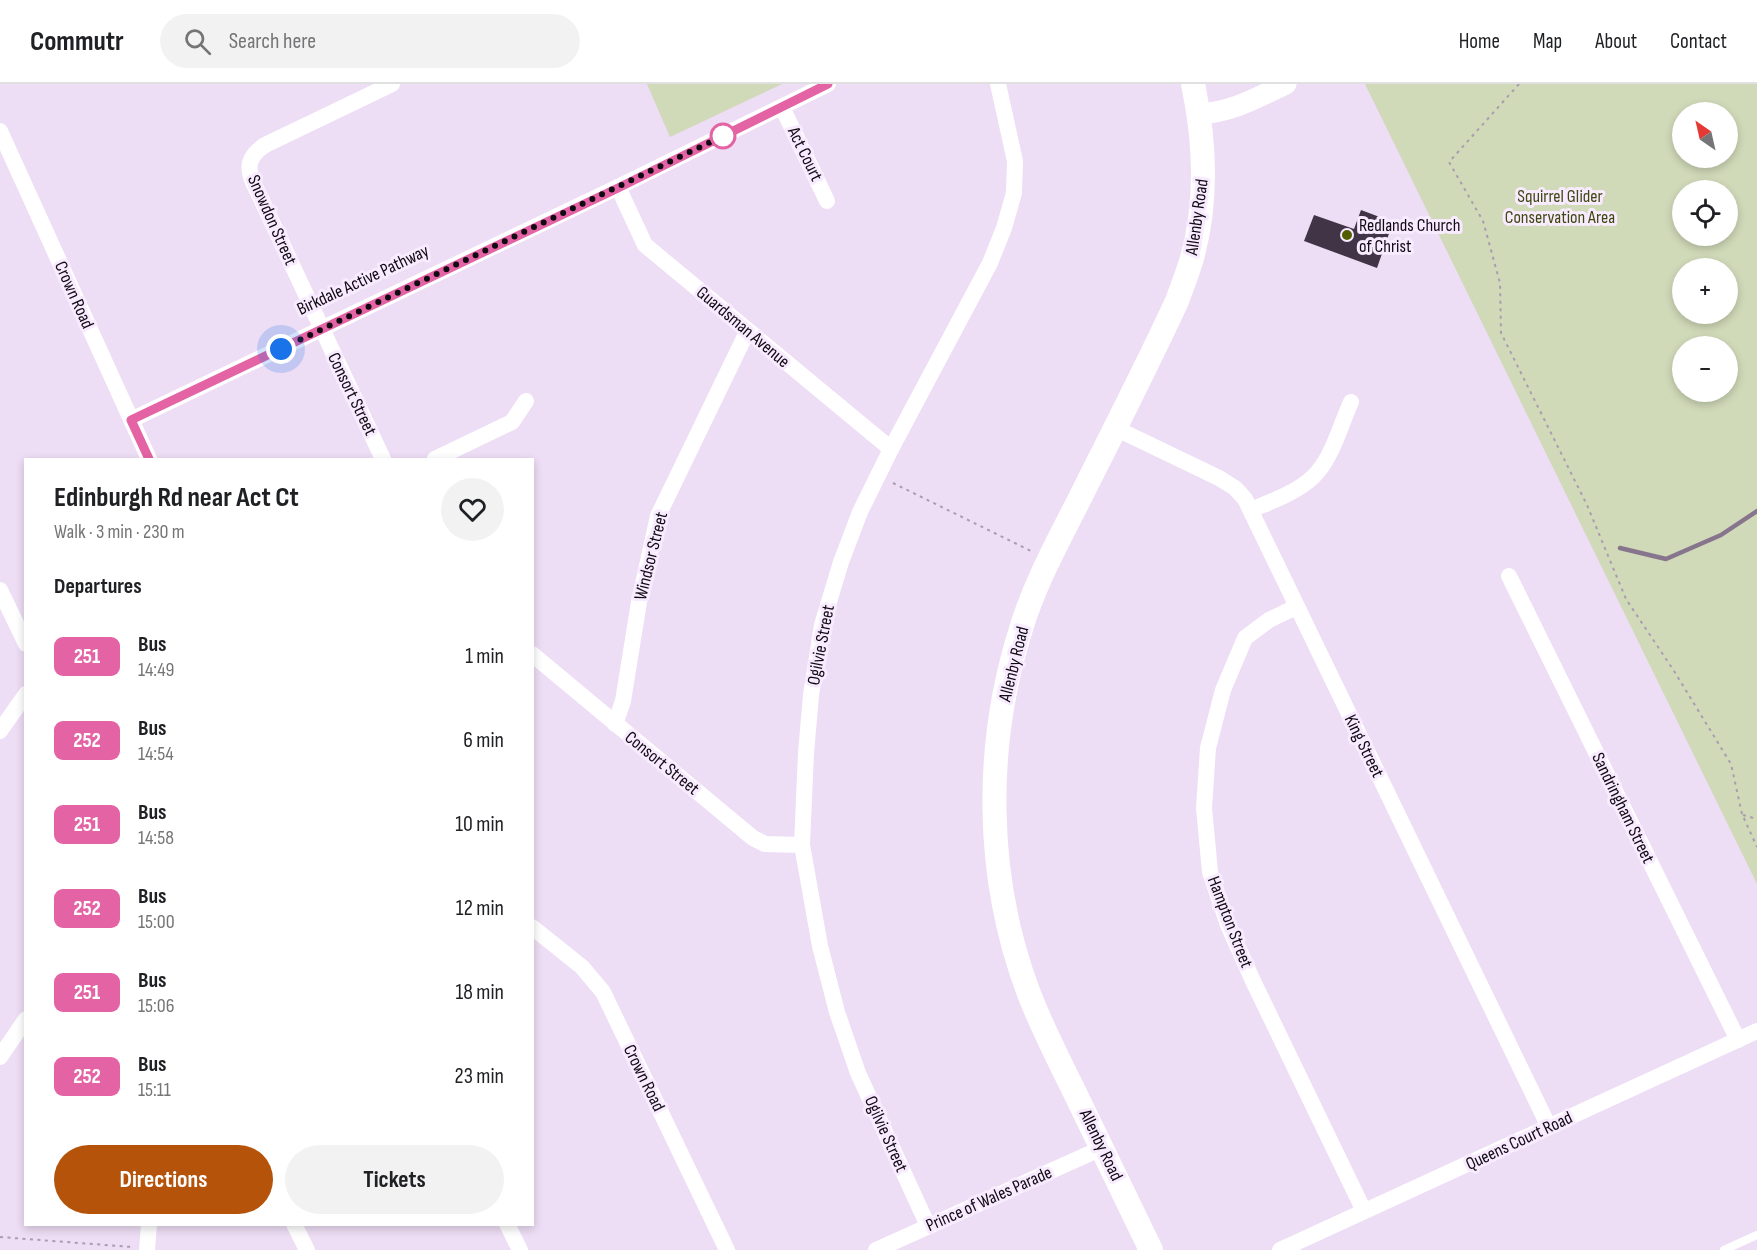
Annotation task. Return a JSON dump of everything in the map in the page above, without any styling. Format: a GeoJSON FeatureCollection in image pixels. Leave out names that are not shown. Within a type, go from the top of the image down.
{"type":"FeatureCollection","features":[{"type":"Feature","properties":{"kind":"main road","name":"Allenby Road"},"geometry":{"type":"LineString","coordinates":[[1151,1250],[1027,990],[1010,931],[997,868],[994,803],[997,744],[1005,688],[1021,628],[1048,560],[1177,301],[1192,257],[1202,211],[1204,163],[1199,114],[1193,84]]}},
{"type":"Feature","properties":{"kind":"street","name":"Snowdon Street"},"geometry":{"type":"LineString","coordinates":[[321,329],[249,171],[250,157],[265,145],[392,84]]}},
{"type":"Feature","properties":{"kind":"street"},"geometry":{"type":"LineString","coordinates":[[131,420],[618,188],[828,84]]}},
{"type":"Feature","properties":{"kind":"street","name":"Ogilvie Street"},"geometry":{"type":"LineString","coordinates":[[928,1226],[858,1073],[837,1012],[820,946],[802,845],[810,707],[822,625],[848,542],[860,512],[990,263],[1004,228],[1014,193],[1015,161],[998,84]]}},
{"type":"Feature","properties":{"kind":"street"},"geometry":{"type":"LineString","coordinates":[[1199,114],[1215,113],[1236,107],[1286,84]]}},
{"type":"Feature","properties":{"kind":"street","name":"Act Court"},"geometry":{"type":"LineString","coordinates":[[782,107],[827,201]]}},
{"type":"Feature","properties":{"kind":"street","name":"Crown Road"},"geometry":{"type":"LineString","coordinates":[[0,132],[149,458]]}},
{"type":"Feature","properties":{"kind":"street","name":"Guardsman Avenue"},"geometry":{"type":"LineString","coordinates":[[618,188],[645,245],[747,332],[891,449]]}},
{"type":"Feature","properties":{"kind":"street","name":"Consort Street"},"geometry":{"type":"LineString","coordinates":[[321,329],[383,458]]}},
{"type":"Feature","properties":{"kind":"street","name":"Windsor Street"},"geometry":{"type":"LineString","coordinates":[[615,724],[623,701],[639,602],[658,516],[747,332]]}},
{"type":"Feature","properties":{"kind":"street"},"geometry":{"type":"LineString","coordinates":[[437,458],[512,422],[526,401]]}},
{"type":"Feature","properties":{"kind":"street"},"geometry":{"type":"LineString","coordinates":[[1251,510],[1297,489],[1314,477],[1329,452],[1351,402]]}},
{"type":"Feature","properties":{"kind":"street","name":"King Street"},"geometry":{"type":"LineString","coordinates":[[1115,429],[1219,478],[1235,488],[1245,499],[1549,1127]]}},
{"type":"Feature","properties":{"kind":"street","name":"Sandringham Street"},"geometry":{"type":"LineString","coordinates":[[1509,576],[1738,1040]]}},
{"type":"Feature","properties":{"kind":"street"},"geometry":{"type":"LineString","coordinates":[[0,590],[24,640]]}},
{"type":"Feature","properties":{"kind":"street","name":"Hampton Street"},"geometry":{"type":"LineString","coordinates":[[1296,607],[1269,620],[1245,638],[1223,690],[1208,748],[1204,808],[1210,872],[1228,925],[1252,981],[1364,1211]]}},
{"type":"Feature","properties":{"kind":"street","name":"Consort Street"},"geometry":{"type":"LineString","coordinates":[[534,656],[753,838],[765,844],[802,845]]}},
{"type":"Feature","properties":{"kind":"street"},"geometry":{"type":"LineString","coordinates":[[0,731],[24,697]]}},
{"type":"Feature","properties":{"kind":"street","name":"Crown Road"},"geometry":{"type":"LineString","coordinates":[[534,929],[582,967],[603,992],[727,1250]]}},
{"type":"Feature","properties":{"kind":"street"},"geometry":{"type":"LineString","coordinates":[[0,1057],[24,1022]]}},
{"type":"Feature","properties":{"kind":"street","name":"Queens Court Road"},"geometry":{"type":"LineString","coordinates":[[1280,1250],[1757,1031]]}},
{"type":"Feature","properties":{"kind":"street","name":"Prince of Wales Parade"},"geometry":{"type":"LineString","coordinates":[[876,1250],[1102,1148]]}},
{"type":"Feature","properties":{"kind":"street"},"geometry":{"type":"LineString","coordinates":[[147,1249],[149,1226]]}},
{"type":"Feature","properties":{"kind":"street"},"geometry":{"type":"LineString","coordinates":[[295,1226],[307,1250]]}},
{"type":"Feature","properties":{"kind":"street"},"geometry":{"type":"LineString","coordinates":[[508,1226],[520,1250]]}},
{"type":"Feature","properties":{"kind":"lane"},"geometry":{"type":"LineString","coordinates":[[1724,1250],[1757,1235]]}},
{"type":"Feature","properties":{"kind":"path"},"geometry":{"type":"LineString","coordinates":[[1519,84],[1449,162],[1483,221],[1500,283],[1501,333],[1587,505],[1626,599],[1674,671],[1731,764],[1742,814],[1757,847]]}},
{"type":"Feature","properties":{"kind":"path"},"geometry":{"type":"LineString","coordinates":[[879,476],[1048,560]]}},
{"type":"Feature","properties":{"kind":"path"},"geometry":{"type":"LineString","coordinates":[[1742,814],[1757,819]]}},
{"type":"Feature","properties":{"kind":"path"},"geometry":{"type":"LineString","coordinates":[[0,1237],[147,1249]]}},
{"type":"Feature","properties":{"kind":"green space"},"geometry":{"type":"Polygon","coordinates":[[[647,84],[782,84],[670,137],[647,84]]]}},
{"type":"Feature","properties":{"kind":"green space","name":"Squirrel Glider Conservation Area"},"geometry":{"type":"Polygon","coordinates":[[[1365,84],[1757,84],[1757,884],[1365,84]]]}},
{"type":"Feature","properties":{"kind":"building","name":"Redlands Church of Christ"},"geometry":{"type":"Polygon","coordinates":[[[1361,210],[1393,222],[1377,268],[1304,241],[1314,215],[1354,229],[1361,210]]]}},
{"type":"Feature","properties":{"kind":"waterway"},"geometry":{"type":"LineString","coordinates":[[1620,548],[1666,559],[1721,535],[1757,511]]}},
{"type":"Feature","properties":{"kind":"bus line","name":"251"},"geometry":{"type":"LineString","coordinates":[[149,458],[131,420],[618,188],[828,84]]}},
{"type":"Feature","properties":{"kind":"place","name":"Redlands Church of Christ"},"geometry":{"type":"Point","coordinates":[1347,235]}},
{"type":"Feature","properties":{"kind":"route"},"geometry":{"type":"LineString","coordinates":[[281,349],[723,136]]}}]}
